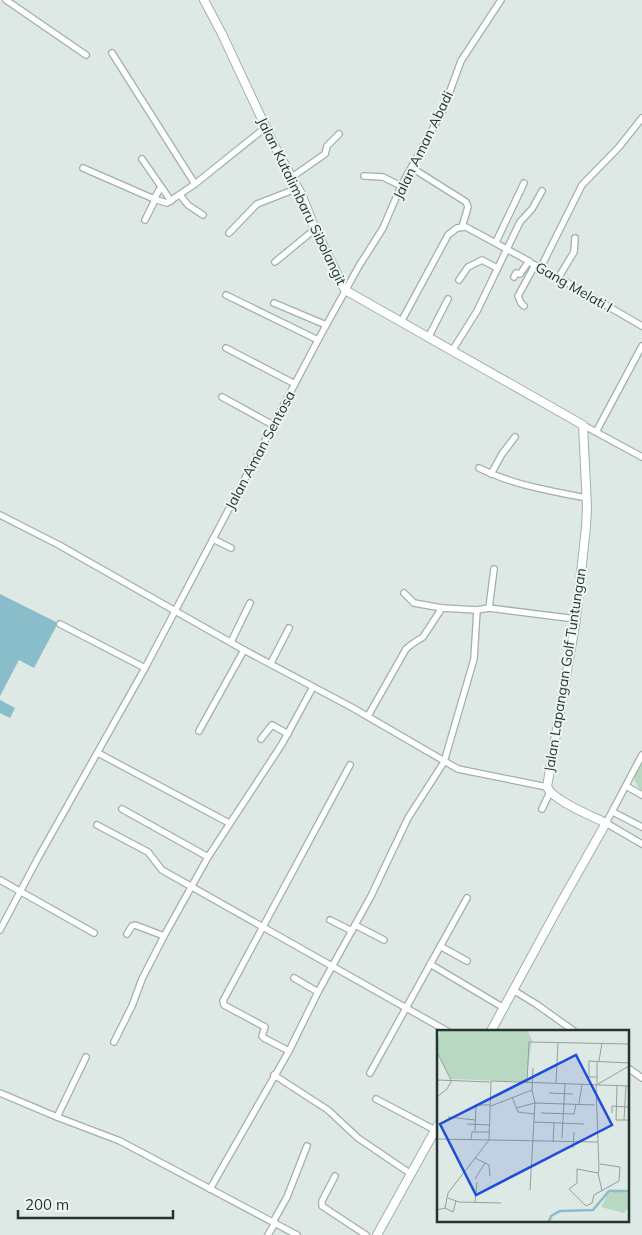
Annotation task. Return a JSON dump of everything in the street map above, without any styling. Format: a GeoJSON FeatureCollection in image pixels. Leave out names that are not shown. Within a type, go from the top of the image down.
{"type":"FeatureCollection","features":[{"type":"Feature","properties":{"kind":"street"},"geometry":{"type":"LineString","coordinates":[[6,0],[86,55]]}},
{"type":"Feature","properties":{"kind":"street","name":"Jalan Kutalimbaru Sibolangit"},"geometry":{"type":"LineString","coordinates":[[204,0],[298,188],[315,229],[345,290],[583,425]]}},
{"type":"Feature","properties":{"kind":"street","name":"Jalan Aman Abadi"},"geometry":{"type":"LineString","coordinates":[[345,290],[383,228],[401,186],[443,110],[461,61],[501,0]]}},
{"type":"Feature","properties":{"kind":"street"},"geometry":{"type":"LineString","coordinates":[[112,53],[196,184]]}},
{"type":"Feature","properties":{"kind":"street"},"geometry":{"type":"LineString","coordinates":[[524,306],[518,296],[537,267],[582,185],[619,147],[642,118]]}},
{"type":"Feature","properties":{"kind":"street"},"geometry":{"type":"LineString","coordinates":[[83,168],[163,203],[171,201],[196,184],[266,127]]}},
{"type":"Feature","properties":{"kind":"street"},"geometry":{"type":"LineString","coordinates":[[292,177],[324,154],[327,146],[339,134]]}},
{"type":"Feature","properties":{"kind":"street"},"geometry":{"type":"LineString","coordinates":[[142,159],[171,201]]}},
{"type":"Feature","properties":{"kind":"street"},"geometry":{"type":"LineString","coordinates":[[401,322],[448,235],[452,230],[462,227],[468,207],[466,202],[412,168]]}},
{"type":"Feature","properties":{"kind":"street"},"geometry":{"type":"LineString","coordinates":[[364,176],[383,177],[401,186]]}},
{"type":"Feature","properties":{"kind":"street"},"geometry":{"type":"LineString","coordinates":[[496,242],[524,183]]}},
{"type":"Feature","properties":{"kind":"street"},"geometry":{"type":"LineString","coordinates":[[145,220],[161,187]]}},
{"type":"Feature","properties":{"kind":"street"},"geometry":{"type":"LineString","coordinates":[[229,233],[257,204],[298,188]]}},
{"type":"Feature","properties":{"kind":"street"},"geometry":{"type":"LineString","coordinates":[[452,351],[477,311],[520,222],[532,209],[542,191]]}},
{"type":"Feature","properties":{"kind":"street"},"geometry":{"type":"LineString","coordinates":[[180,195],[188,205],[203,214]]}},
{"type":"Feature","properties":{"kind":"street","name":"Gang Melati I"},"geometry":{"type":"LineString","coordinates":[[462,227],[496,242],[557,280],[566,282],[642,326]]}},
{"type":"Feature","properties":{"kind":"street"},"geometry":{"type":"LineString","coordinates":[[275,262],[315,229]]}},
{"type":"Feature","properties":{"kind":"street"},"geometry":{"type":"LineString","coordinates":[[557,280],[574,252],[575,238]]}},
{"type":"Feature","properties":{"kind":"street"},"geometry":{"type":"LineString","coordinates":[[459,280],[468,267],[482,260],[497,268]]}},
{"type":"Feature","properties":{"kind":"street"},"geometry":{"type":"LineString","coordinates":[[514,277],[516,273],[520,274],[529,261]]}},
{"type":"Feature","properties":{"kind":"street","name":"Jalan Aman Sentosa"},"geometry":{"type":"LineString","coordinates":[[0,930],[20,890],[145,668],[345,290]]}},
{"type":"Feature","properties":{"kind":"street"},"geometry":{"type":"LineString","coordinates":[[226,296],[318,340]]}},
{"type":"Feature","properties":{"kind":"street"},"geometry":{"type":"LineString","coordinates":[[428,338],[448,299]]}},
{"type":"Feature","properties":{"kind":"street"},"geometry":{"type":"LineString","coordinates":[[274,303],[326,325]]}},
{"type":"Feature","properties":{"kind":"street"},"geometry":{"type":"LineString","coordinates":[[596,432],[642,346]]}},
{"type":"Feature","properties":{"kind":"street"},"geometry":{"type":"LineString","coordinates":[[226,348],[295,384]]}},
{"type":"Feature","properties":{"kind":"street"},"geometry":{"type":"LineString","coordinates":[[222,397],[273,424]]}},
{"type":"Feature","properties":{"kind":"street"},"geometry":{"type":"LineString","coordinates":[[583,425],[642,457]]}},
{"type":"Feature","properties":{"kind":"street","name":"Jalan Lapangan Golf Tuntungan"},"geometry":{"type":"LineString","coordinates":[[583,425],[587,498],[586,527],[576,619],[547,779],[549,789],[606,823]]}},
{"type":"Feature","properties":{"kind":"street"},"geometry":{"type":"LineString","coordinates":[[491,474],[502,454],[515,437]]}},
{"type":"Feature","properties":{"kind":"street"},"geometry":{"type":"LineString","coordinates":[[479,468],[519,484],[587,498]]}},
{"type":"Feature","properties":{"kind":"street"},"geometry":{"type":"LineString","coordinates":[[0,515],[59,545],[244,650],[368,716],[460,770],[549,789],[542,809]]}},
{"type":"Feature","properties":{"kind":"street"},"geometry":{"type":"LineString","coordinates":[[213,539],[231,548]]}},
{"type":"Feature","properties":{"kind":"street"},"geometry":{"type":"LineString","coordinates":[[489,608],[494,569]]}},
{"type":"Feature","properties":{"kind":"street"},"geometry":{"type":"LineString","coordinates":[[404,593],[414,603],[442,608],[477,610],[489,608],[576,619]]}},
{"type":"Feature","properties":{"kind":"street"},"geometry":{"type":"LineString","coordinates":[[231,642],[250,603]]}},
{"type":"Feature","properties":{"kind":"street"},"geometry":{"type":"LineString","coordinates":[[368,716],[406,649],[423,637],[442,608]]}},
{"type":"Feature","properties":{"kind":"street"},"geometry":{"type":"LineString","coordinates":[[210,1189],[289,1051],[318,992],[352,931],[408,818],[444,762],[474,659],[477,610]]}},
{"type":"Feature","properties":{"kind":"street"},"geometry":{"type":"LineString","coordinates":[[60,624],[145,668]]}},
{"type":"Feature","properties":{"kind":"street"},"geometry":{"type":"LineString","coordinates":[[271,663],[289,628]]}},
{"type":"Feature","properties":{"kind":"street"},"geometry":{"type":"LineString","coordinates":[[199,731],[244,650]]}},
{"type":"Feature","properties":{"kind":"street"},"geometry":{"type":"LineString","coordinates":[[114,1042],[132,1006],[142,979],[208,857],[288,734],[313,686]]}},
{"type":"Feature","properties":{"kind":"street"},"geometry":{"type":"LineString","coordinates":[[261,739],[272,725],[288,734]]}},
{"type":"Feature","properties":{"kind":"street"},"geometry":{"type":"LineString","coordinates":[[98,753],[229,823]]}},
{"type":"Feature","properties":{"kind":"street"},"geometry":{"type":"LineString","coordinates":[[492,1030],[613,812],[642,755]]}},
{"type":"Feature","properties":{"kind":"street"},"geometry":{"type":"LineString","coordinates":[[289,1051],[262,1036],[265,1027],[223,1003],[238,970],[350,765]]}},
{"type":"Feature","properties":{"kind":"street"},"geometry":{"type":"LineString","coordinates":[[626,786],[642,794]]}},
{"type":"Feature","properties":{"kind":"street"},"geometry":{"type":"LineString","coordinates":[[122,809],[208,857]]}},
{"type":"Feature","properties":{"kind":"street"},"geometry":{"type":"LineString","coordinates":[[613,812],[642,827]]}},
{"type":"Feature","properties":{"kind":"street"},"geometry":{"type":"LineString","coordinates":[[606,823],[642,844]]}},
{"type":"Feature","properties":{"kind":"street"},"geometry":{"type":"LineString","coordinates":[[97,825],[148,852],[159,868],[191,888],[445,1030]]}},
{"type":"Feature","properties":{"kind":"street"},"geometry":{"type":"LineString","coordinates":[[0,880],[94,933]]}},
{"type":"Feature","properties":{"kind":"street"},"geometry":{"type":"LineString","coordinates":[[370,1072],[467,898]]}},
{"type":"Feature","properties":{"kind":"street"},"geometry":{"type":"LineString","coordinates":[[330,920],[352,931]]}},
{"type":"Feature","properties":{"kind":"street"},"geometry":{"type":"LineString","coordinates":[[128,934],[135,924],[164,936]]}},
{"type":"Feature","properties":{"kind":"street"},"geometry":{"type":"LineString","coordinates":[[355,925],[384,940]]}},
{"type":"Feature","properties":{"kind":"street"},"geometry":{"type":"LineString","coordinates":[[440,946],[467,961]]}},
{"type":"Feature","properties":{"kind":"street"},"geometry":{"type":"LineString","coordinates":[[430,964],[504,1008]]}},
{"type":"Feature","properties":{"kind":"street"},"geometry":{"type":"LineString","coordinates":[[294,978],[318,992]]}},
{"type":"Feature","properties":{"kind":"street"},"geometry":{"type":"LineString","coordinates":[[513,990],[573,1030]]}},
{"type":"Feature","properties":{"kind":"street"},"geometry":{"type":"LineString","coordinates":[[57,1117],[86,1057]]}},
{"type":"Feature","properties":{"kind":"street"},"geometry":{"type":"LineString","coordinates":[[630,1069],[642,1078]]}},
{"type":"Feature","properties":{"kind":"street"},"geometry":{"type":"LineString","coordinates":[[274,1075],[328,1110],[358,1138],[411,1174]]}},
{"type":"Feature","properties":{"kind":"street"},"geometry":{"type":"LineString","coordinates":[[0,1093],[120,1141],[297,1235]]}},
{"type":"Feature","properties":{"kind":"street"},"geometry":{"type":"LineString","coordinates":[[376,1099],[437,1127],[377,1235]]}},
{"type":"Feature","properties":{"kind":"street"},"geometry":{"type":"LineString","coordinates":[[268,1235],[288,1198],[307,1146]]}},
{"type":"Feature","properties":{"kind":"street"},"geometry":{"type":"LineString","coordinates":[[335,1176],[322,1201],[322,1206],[366,1235]]}},
{"type":"Feature","properties":{"kind":"green space"},"geometry":{"type":"Polygon","coordinates":[[[642,756],[642,791],[635,782],[634,774],[642,756]]]}},
{"type":"Feature","properties":{"kind":"water"},"geometry":{"type":"Polygon","coordinates":[[[0,594],[58,623],[34,668],[19,660],[0,696],[0,594]]]}},
{"type":"Feature","properties":{"kind":"water"},"geometry":{"type":"Polygon","coordinates":[[[0,700],[15,708],[10,718],[0,713],[0,700]]]}}]}
